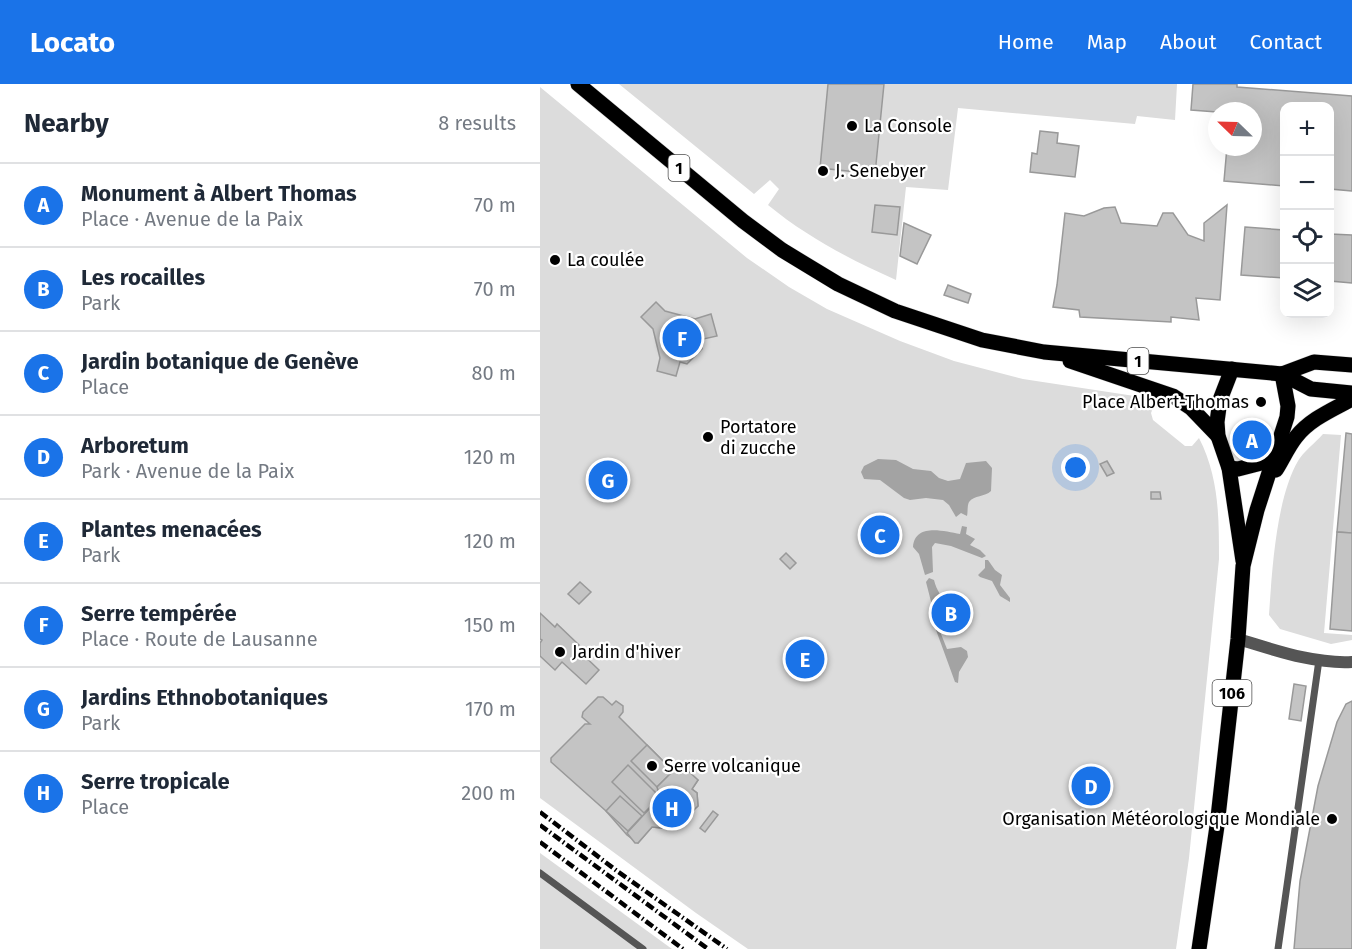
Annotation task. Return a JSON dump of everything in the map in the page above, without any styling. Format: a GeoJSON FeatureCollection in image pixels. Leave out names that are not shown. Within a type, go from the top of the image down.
{"type":"FeatureCollection","features":[{"type":"Feature","properties":{"kind":"main road","name":"1"},"geometry":{"type":"LineString","coordinates":[[578,84],[591,89],[743,221],[782,250],[816,272],[866,298],[919,320],[982,340],[1044,352],[1282,374]]}},
{"type":"Feature","properties":{"kind":"main road"},"geometry":{"type":"LineString","coordinates":[[1044,352],[1173,396],[1191,408],[1218,436]]}},
{"type":"Feature","properties":{"kind":"main road"},"geometry":{"type":"LineString","coordinates":[[1282,374],[1314,362],[1352,365]]}},
{"type":"Feature","properties":{"kind":"main road","name":"106"},"geometry":{"type":"LineString","coordinates":[[1232,369],[1219,407],[1217,422],[1218,436],[1229,468],[1243,566]]}},
{"type":"Feature","properties":{"kind":"main road"},"geometry":{"type":"LineString","coordinates":[[1282,374],[1311,389],[1352,393]]}},
{"type":"Feature","properties":{"kind":"main road","name":"106"},"geometry":{"type":"LineString","coordinates":[[1199,949],[1217,826],[1238,639],[1243,566],[1262,494],[1287,417],[1288,406],[1282,374]]}},
{"type":"Feature","properties":{"kind":"main road"},"geometry":{"type":"LineString","coordinates":[[1262,494],[1296,437],[1317,418],[1352,399]]}},
{"type":"Feature","properties":{"kind":"main road"},"geometry":{"type":"LineString","coordinates":[[1229,468],[1238,469],[1273,460]]}},
{"type":"Feature","properties":{"kind":"street"},"geometry":{"type":"LineString","coordinates":[[1238,639],[1319,660],[1352,662]]}},
{"type":"Feature","properties":{"kind":"lane"},"geometry":{"type":"LineString","coordinates":[[1278,949],[1319,660]]}},
{"type":"Feature","properties":{"kind":"lane"},"geometry":{"type":"LineString","coordinates":[[540,873],[643,949]]}},
{"type":"Feature","properties":{"kind":"shaded area"},"geometry":{"type":"Polygon","coordinates":[[[619,84],[1177,84],[1175,120],[1137,116],[1135,124],[958,108],[948,190],[906,187],[896,280],[846,256],[798,227],[768,205],[779,189],[770,180],[754,194],[619,84]]]}},
{"type":"Feature","properties":{"kind":"shaded area"},"geometry":{"type":"Polygon","coordinates":[[[540,87],[747,258],[789,287],[827,309],[900,341],[954,361],[1023,379],[1141,397],[1155,403],[1151,413],[1153,420],[1185,446],[1192,446],[1199,438],[1211,467],[1214,482],[1218,513],[1219,559],[1189,858],[1176,949],[748,949],[540,798],[540,87]]]}},
{"type":"Feature","properties":{"kind":"shaded area"},"geometry":{"type":"Polygon","coordinates":[[[1323,434],[1341,435],[1324,633],[1352,635],[1352,640],[1331,644],[1280,629],[1269,615],[1276,536],[1285,495],[1298,461],[1323,434]]]}},
{"type":"Feature","properties":{"kind":"shaded area"},"geometry":{"type":"Polygon","coordinates":[[[878,459],[896,460],[913,469],[931,471],[939,478],[948,481],[960,479],[966,463],[986,461],[992,468],[991,491],[971,500],[968,504],[967,516],[961,513],[956,517],[943,500],[926,498],[910,500],[880,480],[864,479],[861,472],[864,466],[878,459]]]}},
{"type":"Feature","properties":{"kind":"shaded area"},"geometry":{"type":"Polygon","coordinates":[[[962,526],[967,527],[966,534],[975,539],[970,545],[986,556],[982,558],[951,546],[935,543],[932,547],[933,572],[925,575],[919,554],[913,547],[915,539],[919,534],[931,530],[960,534],[962,526]]]}},
{"type":"Feature","properties":{"kind":"shaded area"},"geometry":{"type":"Polygon","coordinates":[[[985,560],[988,560],[1002,575],[1000,585],[1010,598],[1010,602],[1000,596],[992,581],[978,575],[985,568],[985,560]]]}},
{"type":"Feature","properties":{"kind":"shaded area"},"geometry":{"type":"Polygon","coordinates":[[[929,578],[934,580],[946,608],[943,618],[937,625],[926,582],[929,578]]]}},
{"type":"Feature","properties":{"kind":"shaded area"},"geometry":{"type":"Polygon","coordinates":[[[937,628],[947,649],[961,647],[967,651],[968,657],[959,672],[958,683],[955,682],[937,628]]]}},
{"type":"Feature","properties":{"kind":"shaded area"},"geometry":{"type":"Polygon","coordinates":[[[540,853],[672,949],[540,949],[540,853]]]}},
{"type":"Feature","properties":{"kind":"building","name":"La Console"},"geometry":{"type":"Polygon","coordinates":[[[828,84],[884,84],[875,174],[820,168],[828,84]]]}},
{"type":"Feature","properties":{"kind":"building"},"geometry":{"type":"Polygon","coordinates":[[[1193,84],[1237,84],[1237,87],[1352,96],[1352,191],[1334,189],[1334,102],[1280,102],[1280,186],[1224,181],[1226,156],[1262,156],[1262,102],[1208,102],[1208,111],[1191,110],[1193,84]]]}},
{"type":"Feature","properties":{"kind":"building"},"geometry":{"type":"Polygon","coordinates":[[[1040,131],[1058,133],[1057,143],[1079,146],[1075,177],[1030,172],[1032,153],[1037,154],[1040,131]]]}},
{"type":"Feature","properties":{"kind":"building"},"geometry":{"type":"Polygon","coordinates":[[[875,205],[900,207],[897,235],[872,232],[875,205]]]}},
{"type":"Feature","properties":{"kind":"building"},"geometry":{"type":"Polygon","coordinates":[[[1227,205],[1220,300],[1196,298],[1199,320],[1171,317],[1171,322],[1080,317],[1079,310],[1053,307],[1065,213],[1084,216],[1104,208],[1115,207],[1121,223],[1157,226],[1163,213],[1173,213],[1188,235],[1204,241],[1204,223],[1227,205]]]}},
{"type":"Feature","properties":{"kind":"building"},"geometry":{"type":"Polygon","coordinates":[[[904,223],[931,235],[917,264],[900,256],[904,223]]]}},
{"type":"Feature","properties":{"kind":"building"},"geometry":{"type":"Polygon","coordinates":[[[1245,227],[1280,230],[1280,278],[1241,275],[1245,227]]]}},
{"type":"Feature","properties":{"kind":"building"},"geometry":{"type":"Polygon","coordinates":[[[1334,234],[1352,235],[1352,283],[1334,281],[1334,234]]]}},
{"type":"Feature","properties":{"kind":"building"},"geometry":{"type":"Polygon","coordinates":[[[948,285],[971,294],[968,303],[944,295],[948,285]]]}},
{"type":"Feature","properties":{"kind":"building"},"geometry":{"type":"Polygon","coordinates":[[[656,302],[665,311],[695,319],[711,314],[717,336],[703,339],[702,349],[687,364],[680,362],[676,376],[657,371],[660,358],[653,329],[641,317],[656,302]]]}},
{"type":"Feature","properties":{"kind":"building"},"geometry":{"type":"Polygon","coordinates":[[[1346,433],[1352,434],[1352,533],[1337,532],[1346,433]]]}},
{"type":"Feature","properties":{"kind":"building"},"geometry":{"type":"Polygon","coordinates":[[[1107,461],[1114,473],[1107,476],[1100,464],[1107,461]]]}},
{"type":"Feature","properties":{"kind":"building"},"geometry":{"type":"Polygon","coordinates":[[[1151,492],[1160,492],[1161,499],[1151,499],[1151,492]]]}},
{"type":"Feature","properties":{"kind":"building"},"geometry":{"type":"Polygon","coordinates":[[[1337,532],[1352,533],[1352,631],[1330,629],[1337,532]]]}},
{"type":"Feature","properties":{"kind":"building"},"geometry":{"type":"Polygon","coordinates":[[[786,553],[796,563],[790,569],[780,559],[786,553]]]}},
{"type":"Feature","properties":{"kind":"building"},"geometry":{"type":"Polygon","coordinates":[[[580,582],[591,592],[579,604],[568,594],[580,582]]]}},
{"type":"Feature","properties":{"kind":"building","name":"Jardin d'hiver"},"geometry":{"type":"Polygon","coordinates":[[[540,613],[555,627],[557,624],[579,645],[576,648],[599,670],[586,684],[562,662],[555,670],[540,656],[542,640],[540,639],[540,613]]]}},
{"type":"Feature","properties":{"kind":"building"},"geometry":{"type":"Polygon","coordinates":[[[1294,684],[1306,686],[1301,721],[1289,719],[1294,684]]]}},
{"type":"Feature","properties":{"kind":"building"},"geometry":{"type":"Polygon","coordinates":[[[598,697],[603,697],[612,705],[616,701],[623,706],[623,712],[619,717],[673,771],[687,770],[698,780],[692,789],[697,793],[698,806],[683,820],[670,820],[662,828],[652,827],[638,843],[551,762],[551,758],[585,724],[590,724],[582,717],[583,712],[598,697]]]}},
{"type":"Feature","properties":{"kind":"building","name":"Organisation Météorologique Mondiale"},"geometry":{"type":"Polygon","coordinates":[[[1352,701],[1352,949],[1294,949],[1300,881],[1318,786],[1337,722],[1346,704],[1352,701]]]}},
{"type":"Feature","properties":{"kind":"building","name":"Serre volcanique"},"geometry":{"type":"Polygon","coordinates":[[[647,745],[673,771],[657,787],[631,761],[647,745]]]}},
{"type":"Feature","properties":{"kind":"building"},"geometry":{"type":"Polygon","coordinates":[[[628,765],[660,797],[644,813],[612,782],[628,765]]]}},
{"type":"Feature","properties":{"kind":"building"},"geometry":{"type":"Polygon","coordinates":[[[687,770],[698,780],[692,789],[697,793],[698,806],[683,820],[670,820],[662,828],[652,827],[638,843],[635,843],[627,833],[660,797],[657,787],[673,771],[687,770]]]}},
{"type":"Feature","properties":{"kind":"building"},"geometry":{"type":"Polygon","coordinates":[[[620,796],[642,816],[628,831],[606,811],[620,796]]]}},
{"type":"Feature","properties":{"kind":"building"},"geometry":{"type":"Polygon","coordinates":[[[713,811],[718,815],[705,832],[700,828],[713,811]]]}},
{"type":"Feature","properties":{"kind":"railway"},"geometry":{"type":"LineString","coordinates":[[540,812],[617,871],[727,949]]}},
{"type":"Feature","properties":{"kind":"railway"},"geometry":{"type":"LineString","coordinates":[[540,825],[708,949]]}},
{"type":"Feature","properties":{"kind":"railway"},"geometry":{"type":"LineString","coordinates":[[540,842],[683,949]]}},
{"type":"Feature","properties":{"kind":"place","name":"La Console"},"geometry":{"type":"Point","coordinates":[852,126]}},
{"type":"Feature","properties":{"kind":"place","name":"J. Senebyer"},"geometry":{"type":"Point","coordinates":[823,171]}},
{"type":"Feature","properties":{"kind":"place","name":"La coulée"},"geometry":{"type":"Point","coordinates":[555,260]}},
{"type":"Feature","properties":{"kind":"place","name":"Serre tempérée"},"geometry":{"type":"Point","coordinates":[682,338]}},
{"type":"Feature","properties":{"kind":"place","name":"Place Albert-Thomas"},"geometry":{"type":"Point","coordinates":[1261,402]}},
{"type":"Feature","properties":{"kind":"place","name":"Portatore di zucche"},"geometry":{"type":"Point","coordinates":[708,437]}},
{"type":"Feature","properties":{"kind":"place","name":"Monument à Albert Thomas"},"geometry":{"type":"Point","coordinates":[1252,440]}},
{"type":"Feature","properties":{"kind":"place","name":"Jardins Ethnobotaniques"},"geometry":{"type":"Point","coordinates":[608,480]}},
{"type":"Feature","properties":{"kind":"place","name":"Jardin botanique de Genève"},"geometry":{"type":"Point","coordinates":[880,535]}},
{"type":"Feature","properties":{"kind":"place","name":"Les rocailles"},"geometry":{"type":"Point","coordinates":[951,613]}},
{"type":"Feature","properties":{"kind":"place","name":"Jardin d'hiver"},"geometry":{"type":"Point","coordinates":[560,652]}},
{"type":"Feature","properties":{"kind":"place","name":"Plantes menacées"},"geometry":{"type":"Point","coordinates":[805,659]}},
{"type":"Feature","properties":{"kind":"place","name":"Serre volcanique"},"geometry":{"type":"Point","coordinates":[652,766]}},
{"type":"Feature","properties":{"kind":"place","name":"Arboretum"},"geometry":{"type":"Point","coordinates":[1091,786]}},
{"type":"Feature","properties":{"kind":"place","name":"Serre tropicale"},"geometry":{"type":"Point","coordinates":[672,808]}},
{"type":"Feature","properties":{"kind":"place","name":"Organisation Météorologique Mondiale"},"geometry":{"type":"Point","coordinates":[1332,819]}}]}
